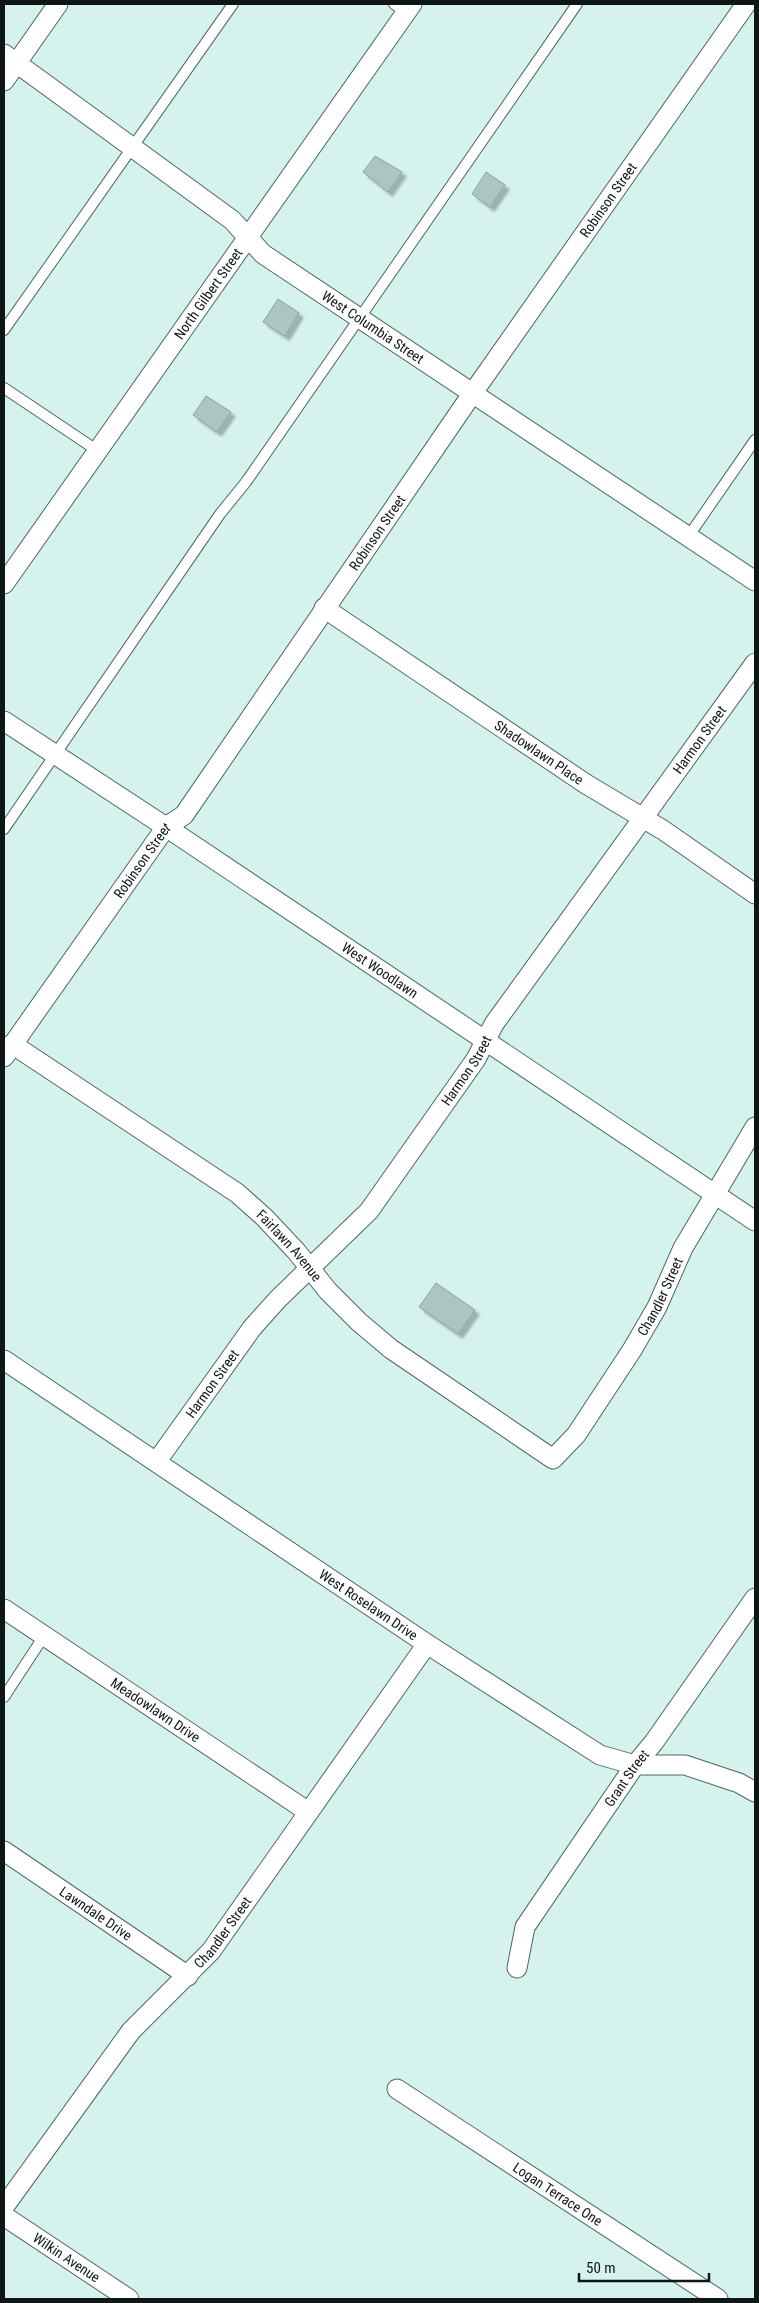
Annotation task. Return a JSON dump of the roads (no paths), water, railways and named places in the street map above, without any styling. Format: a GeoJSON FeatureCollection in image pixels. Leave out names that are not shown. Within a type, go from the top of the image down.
{"type":"FeatureCollection","features":[{"type":"Feature","properties":{"kind":"street"},"geometry":{"type":"LineString","coordinates":[[4,81],[10,59],[58,4]]}},
{"type":"Feature","properties":{"kind":"street","name":"Robinson Street"},"geometry":{"type":"LineString","coordinates":[[8,1050],[166,827],[184,815],[472,394],[746,4]]}},
{"type":"Feature","properties":{"kind":"street","name":"North Gilbert Street"},"geometry":{"type":"LineString","coordinates":[[4,584],[247,238],[404,7]]}},
{"type":"Feature","properties":{"kind":"street","name":"West Columbia Street"},"geometry":{"type":"LineString","coordinates":[[10,59],[232,220],[263,254],[755,581]]}},
{"type":"Feature","properties":{"kind":"street","name":"Shadowlawn Place"},"geometry":{"type":"LineString","coordinates":[[324,608],[586,784],[644,818],[755,894]]}},
{"type":"Feature","properties":{"kind":"street","name":"Harmon Street"},"geometry":{"type":"LineString","coordinates":[[157,1461],[252,1328],[278,1299],[369,1212],[476,1059],[494,1024],[755,663]]}},
{"type":"Feature","properties":{"kind":"street","name":"West Woodlawn"},"geometry":{"type":"LineString","coordinates":[[4,721],[486,1040],[755,1221]]}},
{"type":"Feature","properties":{"kind":"street","name":"Fairlawn Avenue"},"geometry":{"type":"LineString","coordinates":[[8,1050],[237,1193],[284,1237],[328,1291],[359,1322],[391,1349],[554,1459]]}},
{"type":"Feature","properties":{"kind":"street","name":"Chandler Street"},"geometry":{"type":"LineString","coordinates":[[554,1459],[576,1435],[632,1350],[657,1307],[683,1248],[755,1127]]}},
{"type":"Feature","properties":{"kind":"street","name":"West Roselawn Drive"},"geometry":{"type":"LineString","coordinates":[[4,1360],[427,1644],[600,1755],[636,1765],[685,1765],[739,1782],[755,1792]]}},
{"type":"Feature","properties":{"kind":"street","name":"Grant Street"},"geometry":{"type":"LineString","coordinates":[[516,1968],[525,1927],[636,1765],[755,1598]]}},
{"type":"Feature","properties":{"kind":"street","name":"Meadowlawn Drive"},"geometry":{"type":"LineString","coordinates":[[4,1609],[307,1811]]}},
{"type":"Feature","properties":{"kind":"street","name":"Chandler Street"},"geometry":{"type":"LineString","coordinates":[[4,2207],[130,2031],[188,1976],[211,1951],[307,1811],[427,1644]]}},
{"type":"Feature","properties":{"kind":"street","name":"Lawndale Drive"},"geometry":{"type":"LineString","coordinates":[[4,1851],[188,1976]]}},
{"type":"Feature","properties":{"kind":"street","name":"Logan Terrace One"},"geometry":{"type":"LineString","coordinates":[[397,2090],[718,2299]]}},
{"type":"Feature","properties":{"kind":"street","name":"Wilkin Avenue"},"geometry":{"type":"LineString","coordinates":[[4,2216],[129,2299]]}},
{"type":"Feature","properties":{"kind":"lane"},"geometry":{"type":"LineString","coordinates":[[4,330],[233,4]]}},
{"type":"Feature","properties":{"kind":"lane"},"geometry":{"type":"LineString","coordinates":[[4,829],[220,514],[246,482],[577,4]]}},
{"type":"Feature","properties":{"kind":"lane"},"geometry":{"type":"LineString","coordinates":[[4,388],[98,451]]}},
{"type":"Feature","properties":{"kind":"lane"},"geometry":{"type":"LineString","coordinates":[[688,537],[755,440]]}},
{"type":"Feature","properties":{"kind":"lane"},"geometry":{"type":"LineString","coordinates":[[4,1697],[44,1636]]}}]}
